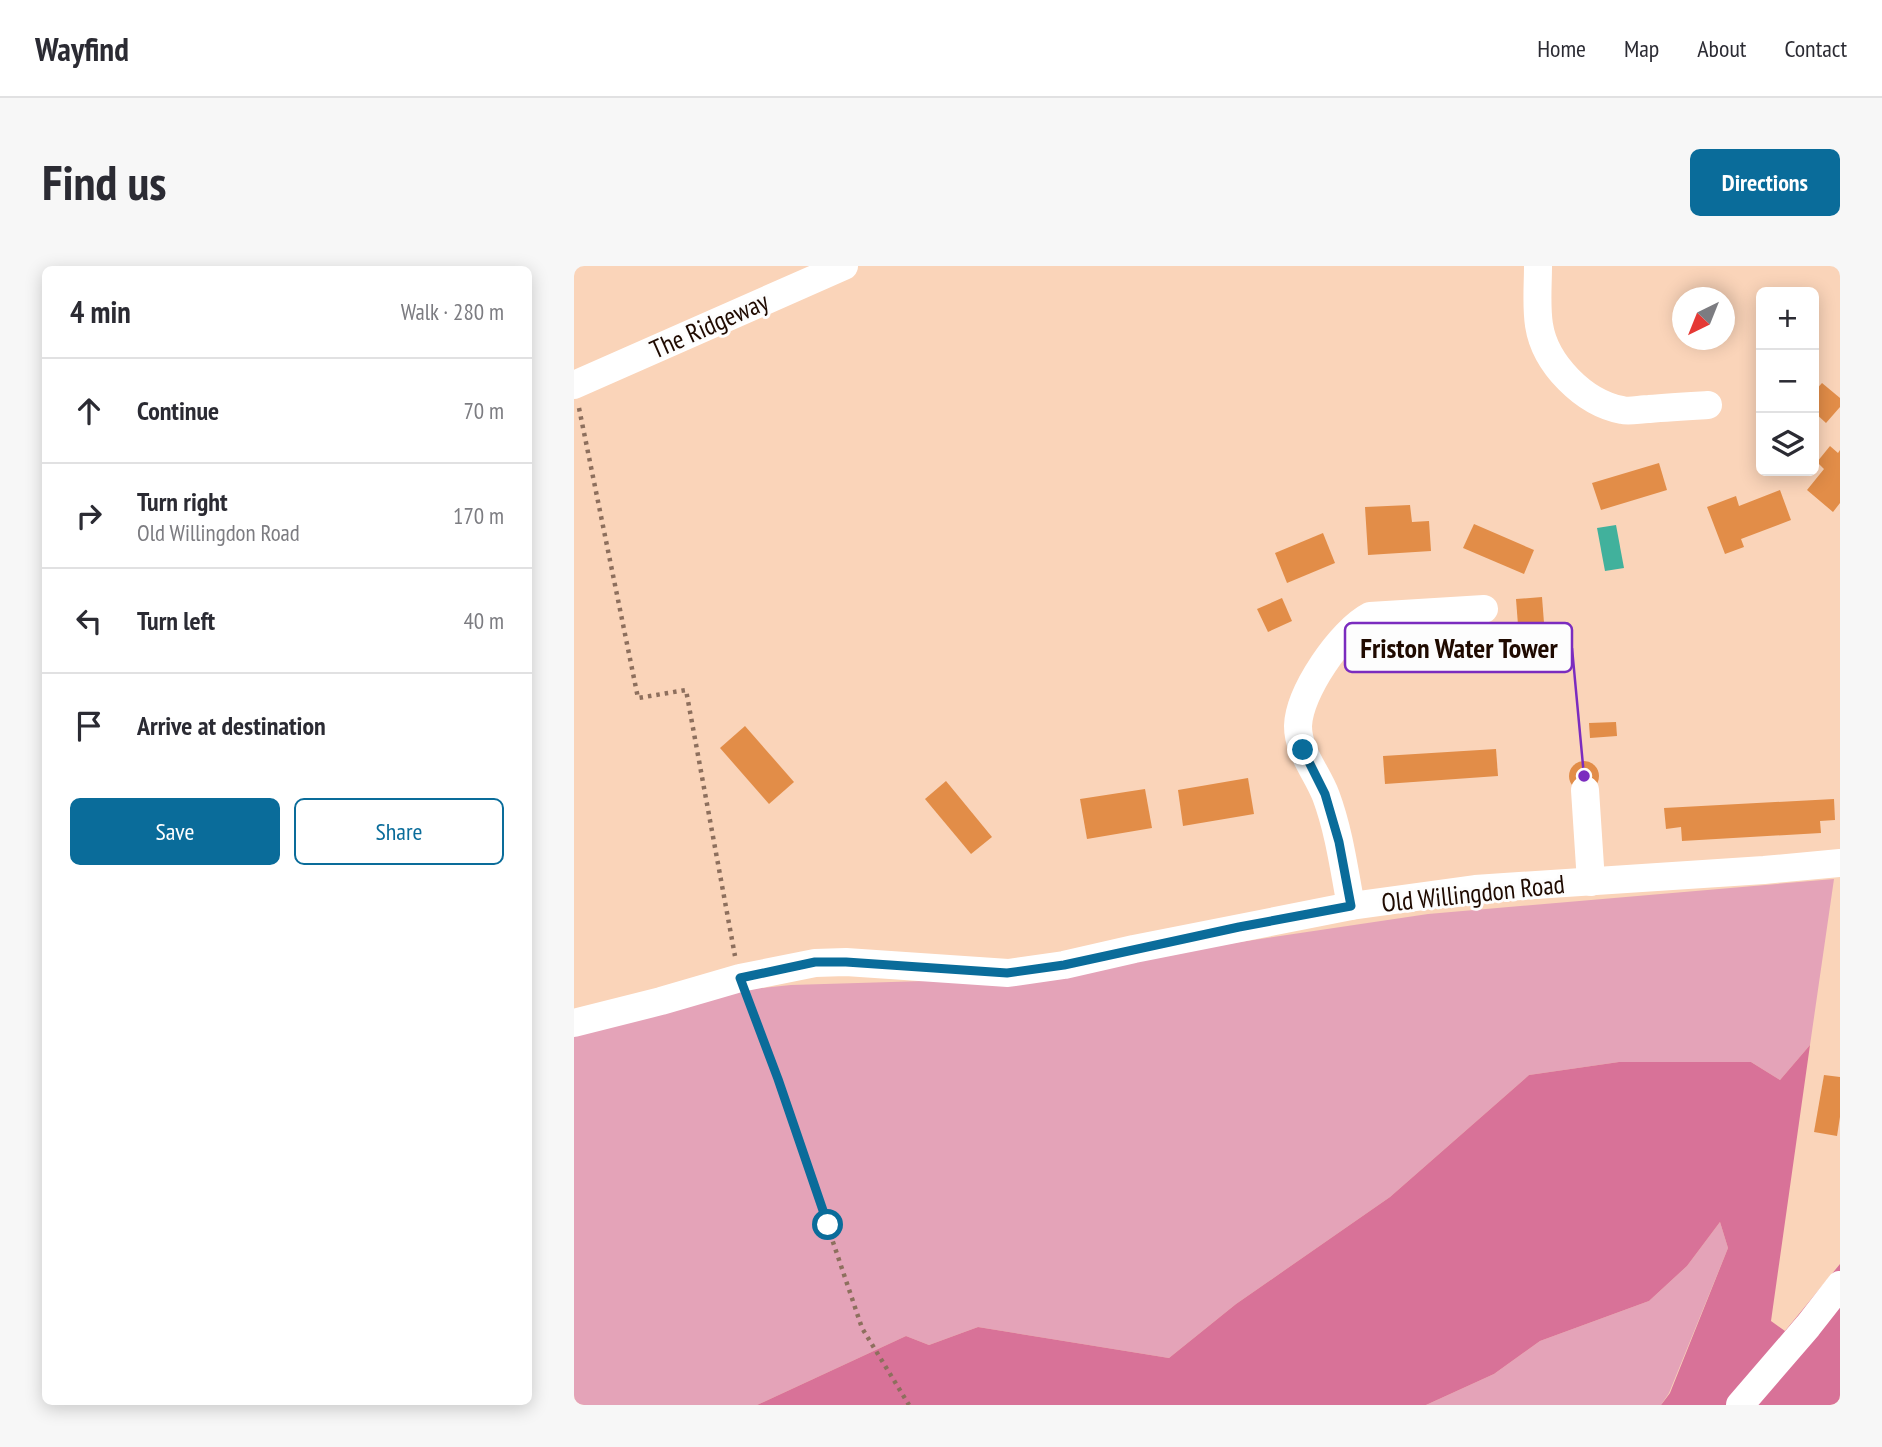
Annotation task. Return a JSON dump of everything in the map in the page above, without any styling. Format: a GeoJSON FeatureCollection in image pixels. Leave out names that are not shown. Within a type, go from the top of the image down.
{"type":"FeatureCollection","features":[{"type":"Feature","properties":{"kind":"street","name":"The Ridgeway"},"geometry":{"type":"LineString","coordinates":[[574,385],[844,266]]}},
{"type":"Feature","properties":{"kind":"street"},"geometry":{"type":"LineString","coordinates":[[1538,266],[1539,326],[1555,363],[1572,383],[1592,398],[1624,411],[1708,405]]}},
{"type":"Feature","properties":{"kind":"street"},"geometry":{"type":"LineString","coordinates":[[1351,906],[1339,842],[1325,794],[1303,750],[1298,725],[1305,699],[1323,662],[1358,622],[1370,616],[1484,609]]}},
{"type":"Feature","properties":{"kind":"street"},"geometry":{"type":"LineString","coordinates":[[1584,790],[1591,881]]}},
{"type":"Feature","properties":{"kind":"street","name":"Old Willingdon Road"},"geometry":{"type":"LineString","coordinates":[[574,1023],[740,978],[815,962],[1007,973],[1064,965],[1351,906],[1475,889],[1840,863]]}},
{"type":"Feature","properties":{"kind":"street"},"geometry":{"type":"LineString","coordinates":[[1740,1405],[1840,1285]]}},
{"type":"Feature","properties":{"kind":"path"},"geometry":{"type":"LineString","coordinates":[[574,385],[638,698],[686,690],[740,978],[862,1328],[909,1405]]}},
{"type":"Feature","properties":{"kind":"shaded area"},"geometry":{"type":"Polygon","coordinates":[[[1834,879],[1810,1045],[1780,1080],[1751,1062],[1619,1062],[1529,1075],[1390,1197],[1236,1304],[1169,1358],[978,1327],[929,1345],[906,1336],[757,1405],[574,1405],[574,1036],[722,992],[791,985],[992,979],[1428,914],[1834,879]]]}},
{"type":"Feature","properties":{"kind":"shaded area"},"geometry":{"type":"Polygon","coordinates":[[[1810,1045],[1771,1321],[1785,1331],[1840,1264],[1840,1405],[1661,1405],[1670,1393],[1728,1248],[1720,1222],[1687,1266],[1649,1301],[1540,1341],[1494,1374],[1426,1405],[757,1405],[906,1336],[929,1345],[978,1327],[1169,1358],[1236,1304],[1390,1197],[1529,1075],[1619,1062],[1751,1062],[1780,1080],[1810,1045]]]}},
{"type":"Feature","properties":{"kind":"shaded area"},"geometry":{"type":"Polygon","coordinates":[[[1720,1222],[1728,1248],[1669,1393],[1661,1405],[1426,1405],[1494,1374],[1540,1341],[1649,1301],[1687,1266],[1720,1222]]]}},
{"type":"Feature","properties":{"kind":"water"},"geometry":{"type":"Polygon","coordinates":[[[1616,525],[1624,568],[1605,571],[1597,528],[1616,525]]]}},
{"type":"Feature","properties":{"kind":"building"},"geometry":{"type":"Polygon","coordinates":[[[1822,383],[1840,398],[1840,407],[1826,423],[1819,417],[1819,386],[1822,383]]]}},
{"type":"Feature","properties":{"kind":"building"},"geometry":{"type":"Polygon","coordinates":[[[1830,446],[1838,453],[1840,450],[1840,503],[1833,512],[1807,490],[1824,469],[1819,460],[1830,446]]]}},
{"type":"Feature","properties":{"kind":"building"},"geometry":{"type":"Polygon","coordinates":[[[1659,463],[1667,490],[1601,510],[1592,483],[1659,463]]]}},
{"type":"Feature","properties":{"kind":"building"},"geometry":{"type":"Polygon","coordinates":[[[1780,490],[1791,520],[1741,539],[1744,547],[1725,554],[1707,507],[1736,496],[1739,506],[1780,490]]]}},
{"type":"Feature","properties":{"kind":"building"},"geometry":{"type":"Polygon","coordinates":[[[1410,505],[1412,522],[1429,521],[1431,551],[1368,555],[1365,507],[1410,505]]]}},
{"type":"Feature","properties":{"kind":"building"},"geometry":{"type":"Polygon","coordinates":[[[1474,524],[1534,550],[1524,574],[1463,548],[1474,524]]]}},
{"type":"Feature","properties":{"kind":"building"},"geometry":{"type":"Polygon","coordinates":[[[1323,533],[1335,563],[1287,583],[1275,553],[1323,533]]]}},
{"type":"Feature","properties":{"kind":"building"},"geometry":{"type":"Polygon","coordinates":[[[1542,597],[1544,623],[1518,625],[1516,599],[1542,597]]]}},
{"type":"Feature","properties":{"kind":"building"},"geometry":{"type":"Polygon","coordinates":[[[1282,598],[1292,621],[1268,632],[1257,609],[1282,598]]]}},
{"type":"Feature","properties":{"kind":"building"},"geometry":{"type":"Polygon","coordinates":[[[1616,722],[1617,736],[1590,738],[1589,723],[1616,722]]]}},
{"type":"Feature","properties":{"kind":"building"},"geometry":{"type":"Polygon","coordinates":[[[745,726],[794,782],[769,804],[720,748],[745,726]]]}},
{"type":"Feature","properties":{"kind":"building"},"geometry":{"type":"Polygon","coordinates":[[[1496,749],[1498,776],[1385,784],[1383,756],[1496,749]]]}},
{"type":"Feature","properties":{"kind":"building"},"geometry":{"type":"Polygon","coordinates":[[[1584,761],[1595,765],[1599,776],[1595,787],[1584,791],[1573,787],[1569,776],[1573,765],[1584,761]]]}},
{"type":"Feature","properties":{"kind":"building"},"geometry":{"type":"Polygon","coordinates":[[[1248,778],[1254,814],[1183,826],[1178,790],[1248,778]]]}},
{"type":"Feature","properties":{"kind":"building"},"geometry":{"type":"Polygon","coordinates":[[[946,781],[992,837],[971,854],[925,799],[946,781]]]}},
{"type":"Feature","properties":{"kind":"building"},"geometry":{"type":"Polygon","coordinates":[[[1145,789],[1152,828],[1087,839],[1080,799],[1145,789]]]}},
{"type":"Feature","properties":{"kind":"building"},"geometry":{"type":"Polygon","coordinates":[[[1834,799],[1835,820],[1820,821],[1821,833],[1682,841],[1681,827],[1666,829],[1664,808],[1834,799]]]}},
{"type":"Feature","properties":{"kind":"building"},"geometry":{"type":"Polygon","coordinates":[[[1824,1075],[1840,1077],[1837,1136],[1814,1132],[1824,1075]]]}},
{"type":"Feature","properties":{"kind":"place","name":"Friston Water Tower"},"geometry":{"type":"Point","coordinates":[1584,776]}},
{"type":"Feature","properties":{"kind":"route"},"geometry":{"type":"LineString","coordinates":[[828,1225],[740,978],[815,962],[1007,973],[1064,965],[1351,906],[1339,842],[1325,794],[1303,750]]}}]}
